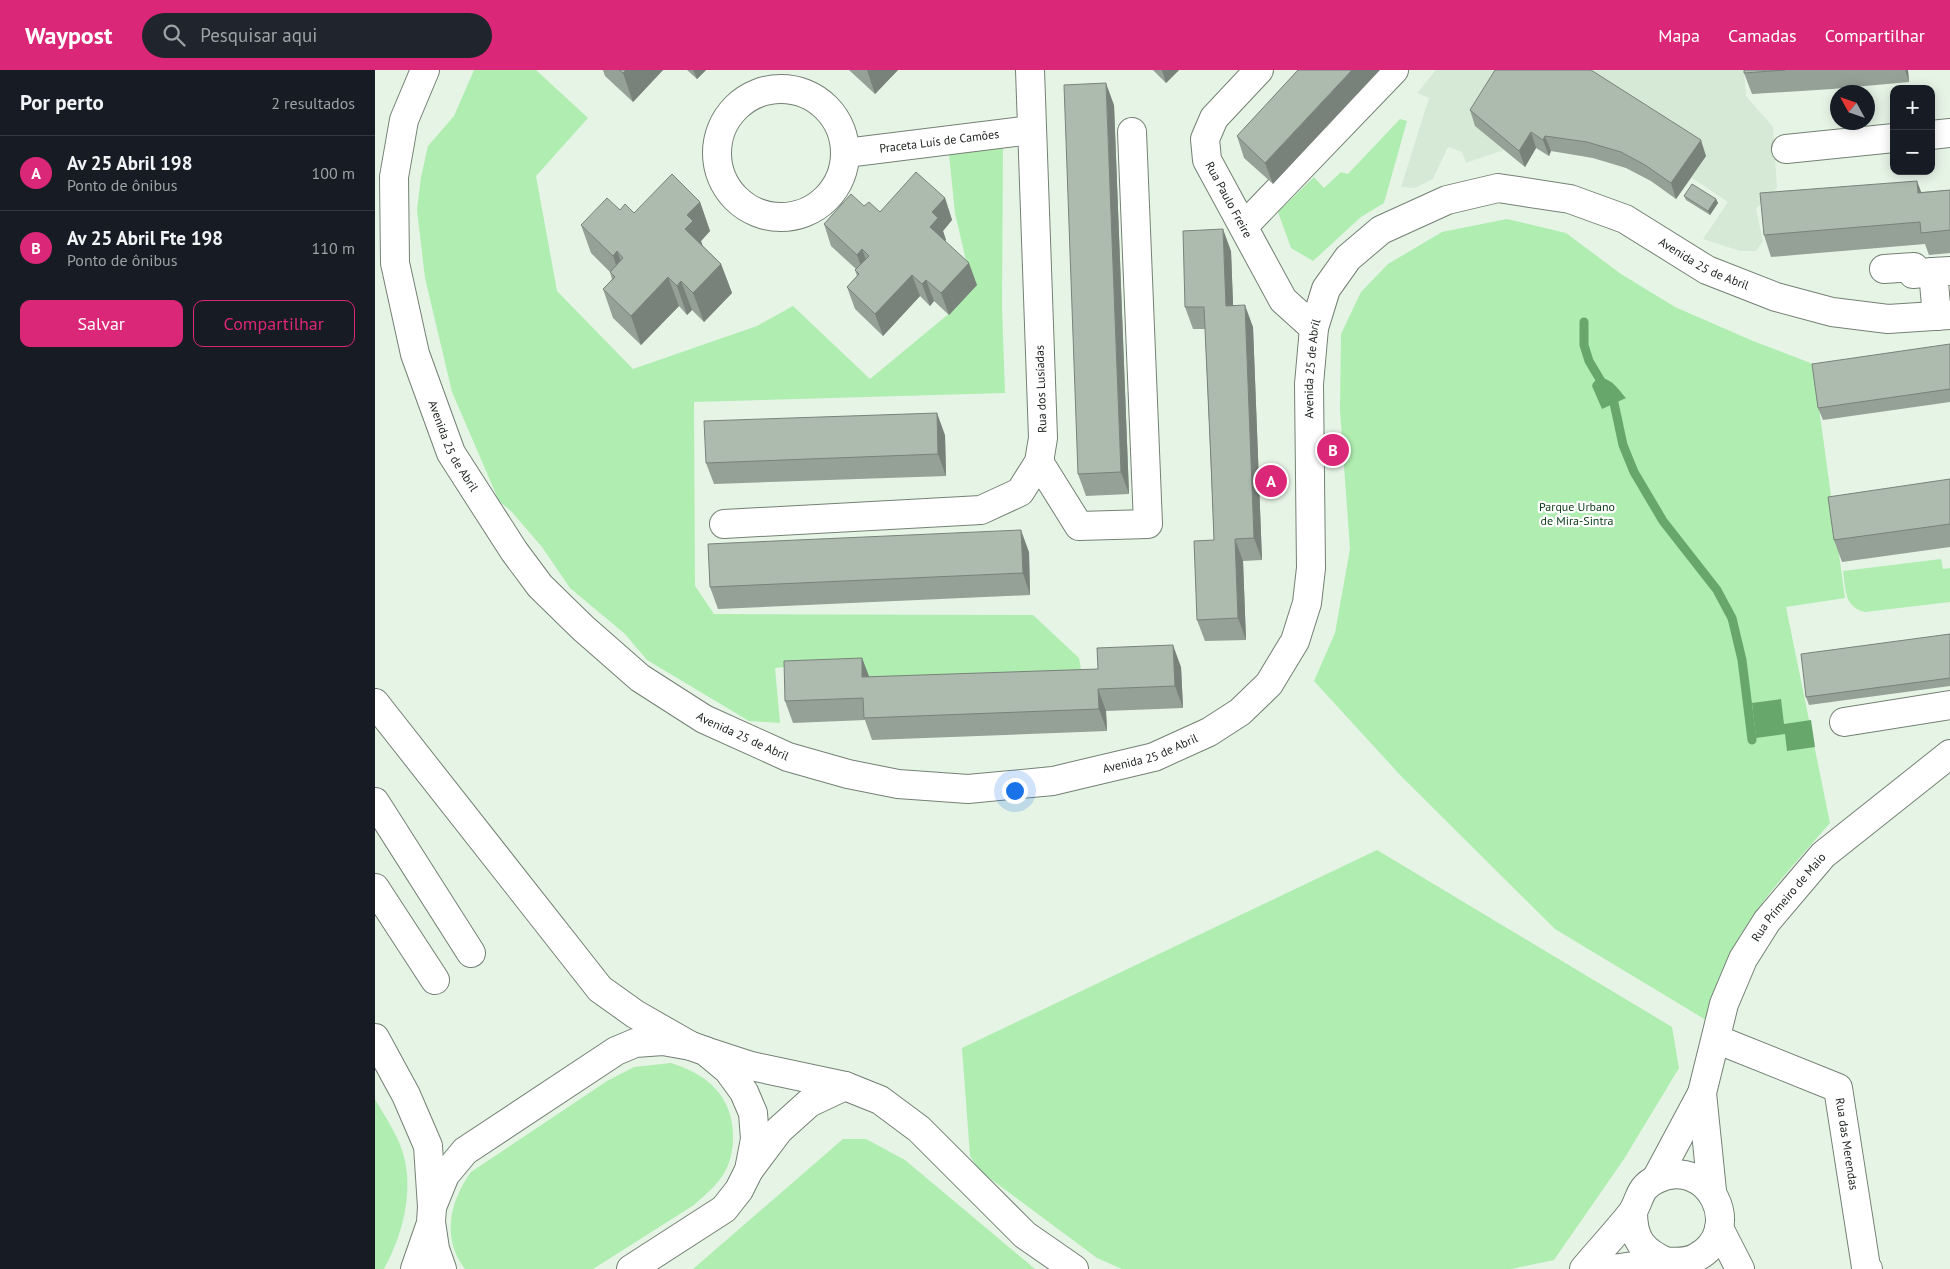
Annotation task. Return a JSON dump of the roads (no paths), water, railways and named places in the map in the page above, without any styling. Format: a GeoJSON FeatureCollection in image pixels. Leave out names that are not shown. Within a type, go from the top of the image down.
{"type":"FeatureCollection","features":[{"type":"Feature","properties":{"kind":"main road","name":"Avenida 25 de Abril"},"geometry":{"type":"LineString","coordinates":[[425,70],[404,120],[395,176],[395,263],[415,354],[451,453],[514,551],[540,586],[583,628],[640,678],[704,719],[787,757],[848,774],[898,784],[968,789],[1053,781],[1154,758],[1209,732],[1240,712],[1269,684],[1295,641],[1307,603],[1311,568],[1309,384],[1314,328],[1326,289],[1348,258],[1381,230],[1447,200],[1498,188],[1570,199],[1625,219],[1707,270],[1776,297],[1832,312],[1888,319],[1943,316]]}},
{"type":"Feature","properties":{"kind":"main road","name":"Rua dos Lusíadas"},"geometry":{"type":"LineString","coordinates":[[724,524],[981,510],[1020,492],[1039,462],[1043,438],[1030,70]]}},
{"type":"Feature","properties":{"kind":"main road","name":"Rua Paulo Freire"},"geometry":{"type":"LineString","coordinates":[[1259,70],[1214,118],[1205,139],[1207,160],[1283,300],[1314,328]]}},
{"type":"Feature","properties":{"kind":"main road"},"geometry":{"type":"LineString","coordinates":[[1244,226],[1394,70]]}},
{"type":"Feature","properties":{"kind":"main road"},"geometry":{"type":"LineString","coordinates":[[769,90],[791,90],[811,97],[829,111],[841,131],[846,153],[842,172],[832,192],[811,210],[790,217],[763,215],[743,206],[727,188],[718,167],[717,149],[722,127],[736,108],[755,95],[769,90]]}},
{"type":"Feature","properties":{"kind":"main road","name":"Praceta Luís de Camões"},"geometry":{"type":"LineString","coordinates":[[846,153],[1031,130]]}},
{"type":"Feature","properties":{"kind":"main road"},"geometry":{"type":"LineString","coordinates":[[1039,462],[1079,526],[1148,524],[1132,132]]}},
{"type":"Feature","properties":{"kind":"main road"},"geometry":{"type":"LineString","coordinates":[[1935,135],[1950,133]]}},
{"type":"Feature","properties":{"kind":"main road"},"geometry":{"type":"LineString","coordinates":[[1786,149],[1890,138]]}},
{"type":"Feature","properties":{"kind":"main road"},"geometry":{"type":"LineString","coordinates":[[1884,268],[1913,267],[1913,274],[1941,272],[1943,316]]}},
{"type":"Feature","properties":{"kind":"main road"},"geometry":{"type":"LineString","coordinates":[[375,704],[600,989],[635,1014],[698,1048],[728,1070],[744,1092],[753,1113],[755,1139],[749,1170]]}},
{"type":"Feature","properties":{"kind":"main road"},"geometry":{"type":"LineString","coordinates":[[1844,722],[1950,705]]}},
{"type":"Feature","properties":{"kind":"main road","name":"Rua Primeiro de Maio"},"geometry":{"type":"LineString","coordinates":[[1656,1179],[1702,1093],[1725,1004],[1743,959],[1767,921],[1823,855],[1950,754]]}},
{"type":"Feature","properties":{"kind":"main road"},"geometry":{"type":"LineString","coordinates":[[375,802],[471,954]]}},
{"type":"Feature","properties":{"kind":"main road"},"geometry":{"type":"LineString","coordinates":[[375,888],[435,980]]}},
{"type":"Feature","properties":{"kind":"main road"},"geometry":{"type":"LineString","coordinates":[[375,1038],[406,1095],[428,1146],[431,1214],[435,1249],[442,1269]]}},
{"type":"Feature","properties":{"kind":"main road","name":"Rua das Merendas"},"geometry":{"type":"LineString","coordinates":[[1716,1039],[1838,1088],[1868,1269]]}},
{"type":"Feature","properties":{"kind":"main road"},"geometry":{"type":"LineString","coordinates":[[415,1269],[445,1175],[465,1151],[616,1051],[635,1043],[663,1041],[698,1048],[751,1066],[845,1086],[880,1100],[919,1129],[1025,1235],[1074,1269]]}},
{"type":"Feature","properties":{"kind":"main road"},"geometry":{"type":"LineString","coordinates":[[631,1269],[724,1209],[739,1190],[749,1170],[779,1130],[809,1103],[845,1086]]}},
{"type":"Feature","properties":{"kind":"main road","name":"Rua Primeiro de Maio"},"geometry":{"type":"LineString","coordinates":[[1702,1093],[1712,1191]]}},
{"type":"Feature","properties":{"kind":"main road"},"geometry":{"type":"LineString","coordinates":[[1611,1269],[1681,1264],[1697,1258],[1711,1246],[1721,1218],[1718,1202],[1712,1191],[1700,1181],[1686,1175],[1671,1174],[1656,1179],[1644,1188],[1638,1197],[1633,1212],[1633,1227],[1639,1242],[1652,1256],[1681,1264]]}},
{"type":"Feature","properties":{"kind":"main road"},"geometry":{"type":"LineString","coordinates":[[1584,1269],[1633,1212]]}},
{"type":"Feature","properties":{"kind":"main road"},"geometry":{"type":"LineString","coordinates":[[1719,1228],[1739,1269]]}},
{"type":"Feature","properties":{"kind":"waterway"},"geometry":{"type":"LineString","coordinates":[[1584,322],[1584,345],[1589,361],[1614,403],[1623,445],[1634,472],[1663,521],[1717,590],[1732,618],[1742,660],[1752,740]]}},
{"type":"Feature","properties":{"kind":"place","name":"Av 25 Abril Fte 198"},"geometry":{"type":"Point","coordinates":[1333,450]}},
{"type":"Feature","properties":{"kind":"place","name":"Av 25 Abril 198"},"geometry":{"type":"Point","coordinates":[1271,481]}},
{"type":"Feature","properties":{"kind":"park label","name":"Parque Urbano de Mira-Sintra"},"geometry":{"type":"Point","coordinates":[1577,514]}}]}
